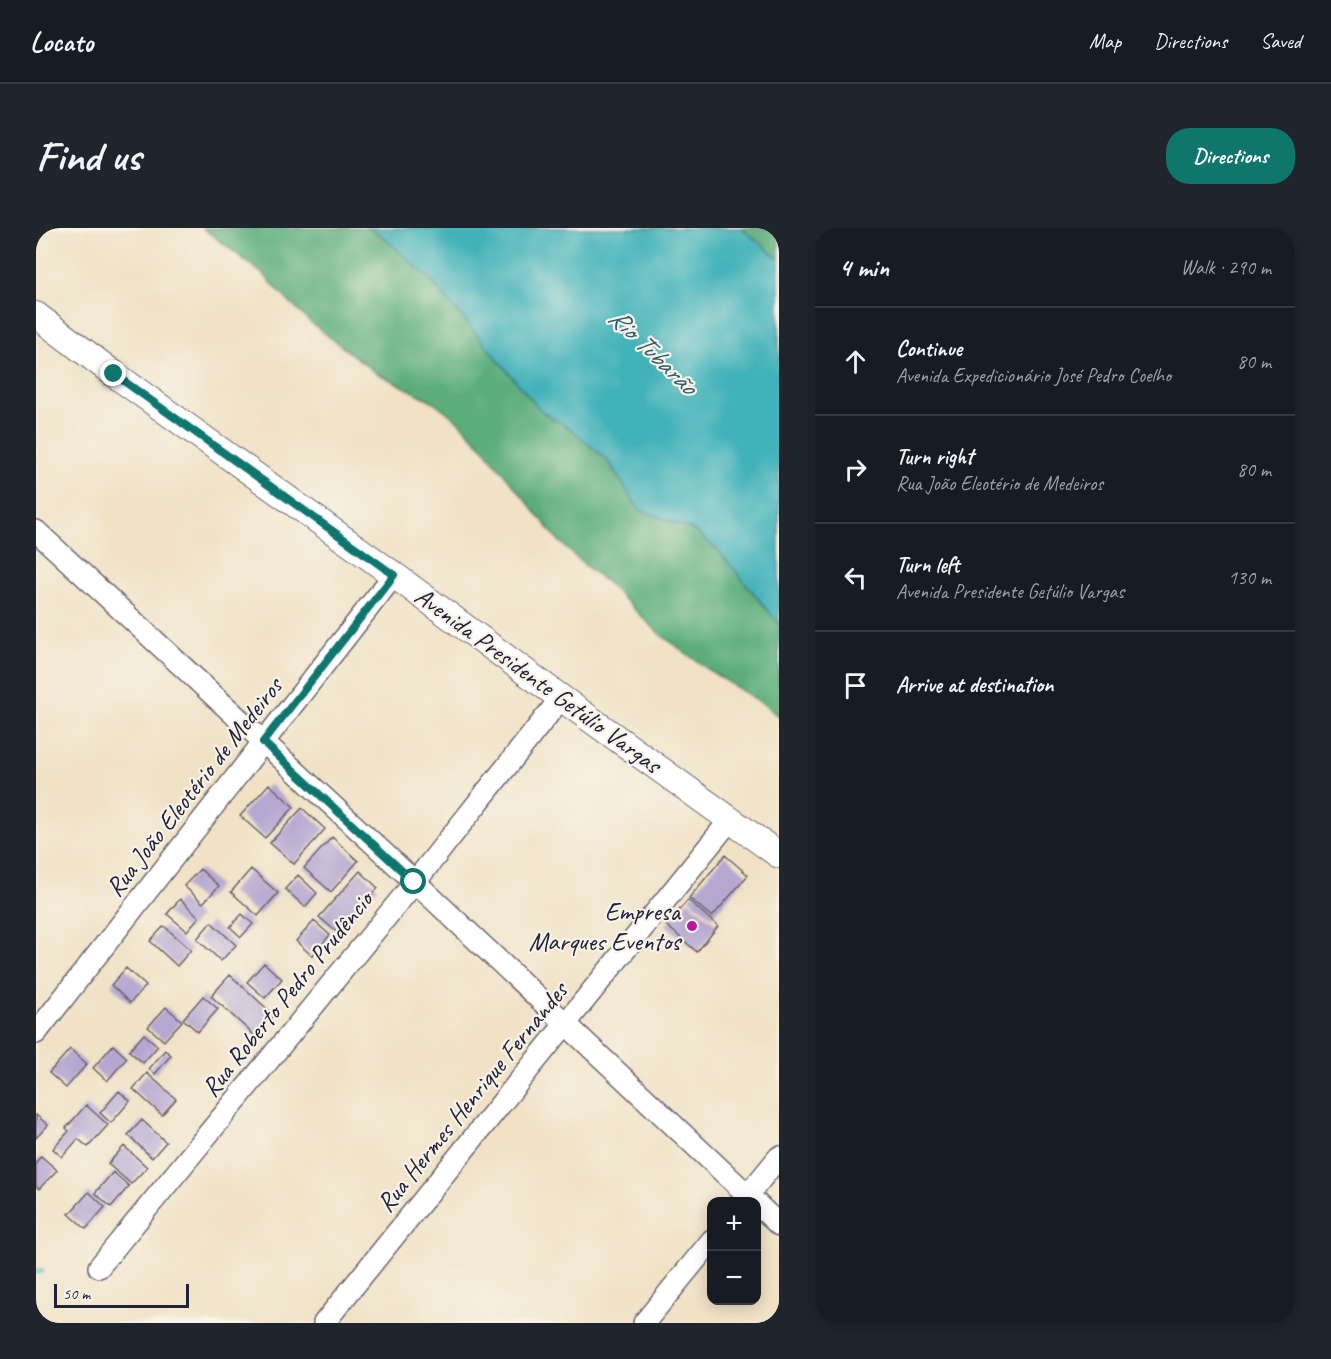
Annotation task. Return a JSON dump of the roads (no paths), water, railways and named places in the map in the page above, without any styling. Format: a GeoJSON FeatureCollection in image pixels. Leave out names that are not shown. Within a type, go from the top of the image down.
{"type":"FeatureCollection","features":[{"type":"Feature","properties":{"kind":"main road","name":"Avenida Presidente Getúlio Vargas"},"geometry":{"type":"LineString","coordinates":[[36,315],[114,374],[779,855]]}},
{"type":"Feature","properties":{"kind":"street"},"geometry":{"type":"LineString","coordinates":[[36,531],[566,1023],[747,1197]]}},
{"type":"Feature","properties":{"kind":"street","name":"Rua João Eleotério de Medeiros"},"geometry":{"type":"LineString","coordinates":[[36,1033],[394,575]]}},
{"type":"Feature","properties":{"kind":"street","name":"Rua Roberto Pedro Prudêncio"},"geometry":{"type":"LineString","coordinates":[[99,1268],[561,698]]}},
{"type":"Feature","properties":{"kind":"street","name":"Rua Hermes Henrique Fernandes"},"geometry":{"type":"LineString","coordinates":[[324,1323],[730,820]]}},
{"type":"Feature","properties":{"kind":"street"},"geometry":{"type":"LineString","coordinates":[[752,1197],[779,1156]]}},
{"type":"Feature","properties":{"kind":"street"},"geometry":{"type":"LineString","coordinates":[[761,1209],[779,1225]]}},
{"type":"Feature","properties":{"kind":"street"},"geometry":{"type":"LineString","coordinates":[[644,1323],[707,1245]]}},
{"type":"Feature","properties":{"kind":"water","name":"Rio Tubarão"},"geometry":{"type":"Polygon","coordinates":[[[368,228],[741,228],[779,259],[779,624],[719,551],[693,530],[639,509],[608,461],[570,428],[542,412],[430,279],[381,235],[368,228]]]}},
{"type":"Feature","properties":{"kind":"waterway"},"geometry":{"type":"LineString","coordinates":[[36,1272],[42,1271]]}},
{"type":"Feature","properties":{"kind":"place","name":"Empresa Marques Eventos"},"geometry":{"type":"Point","coordinates":[692,926]}}]}
